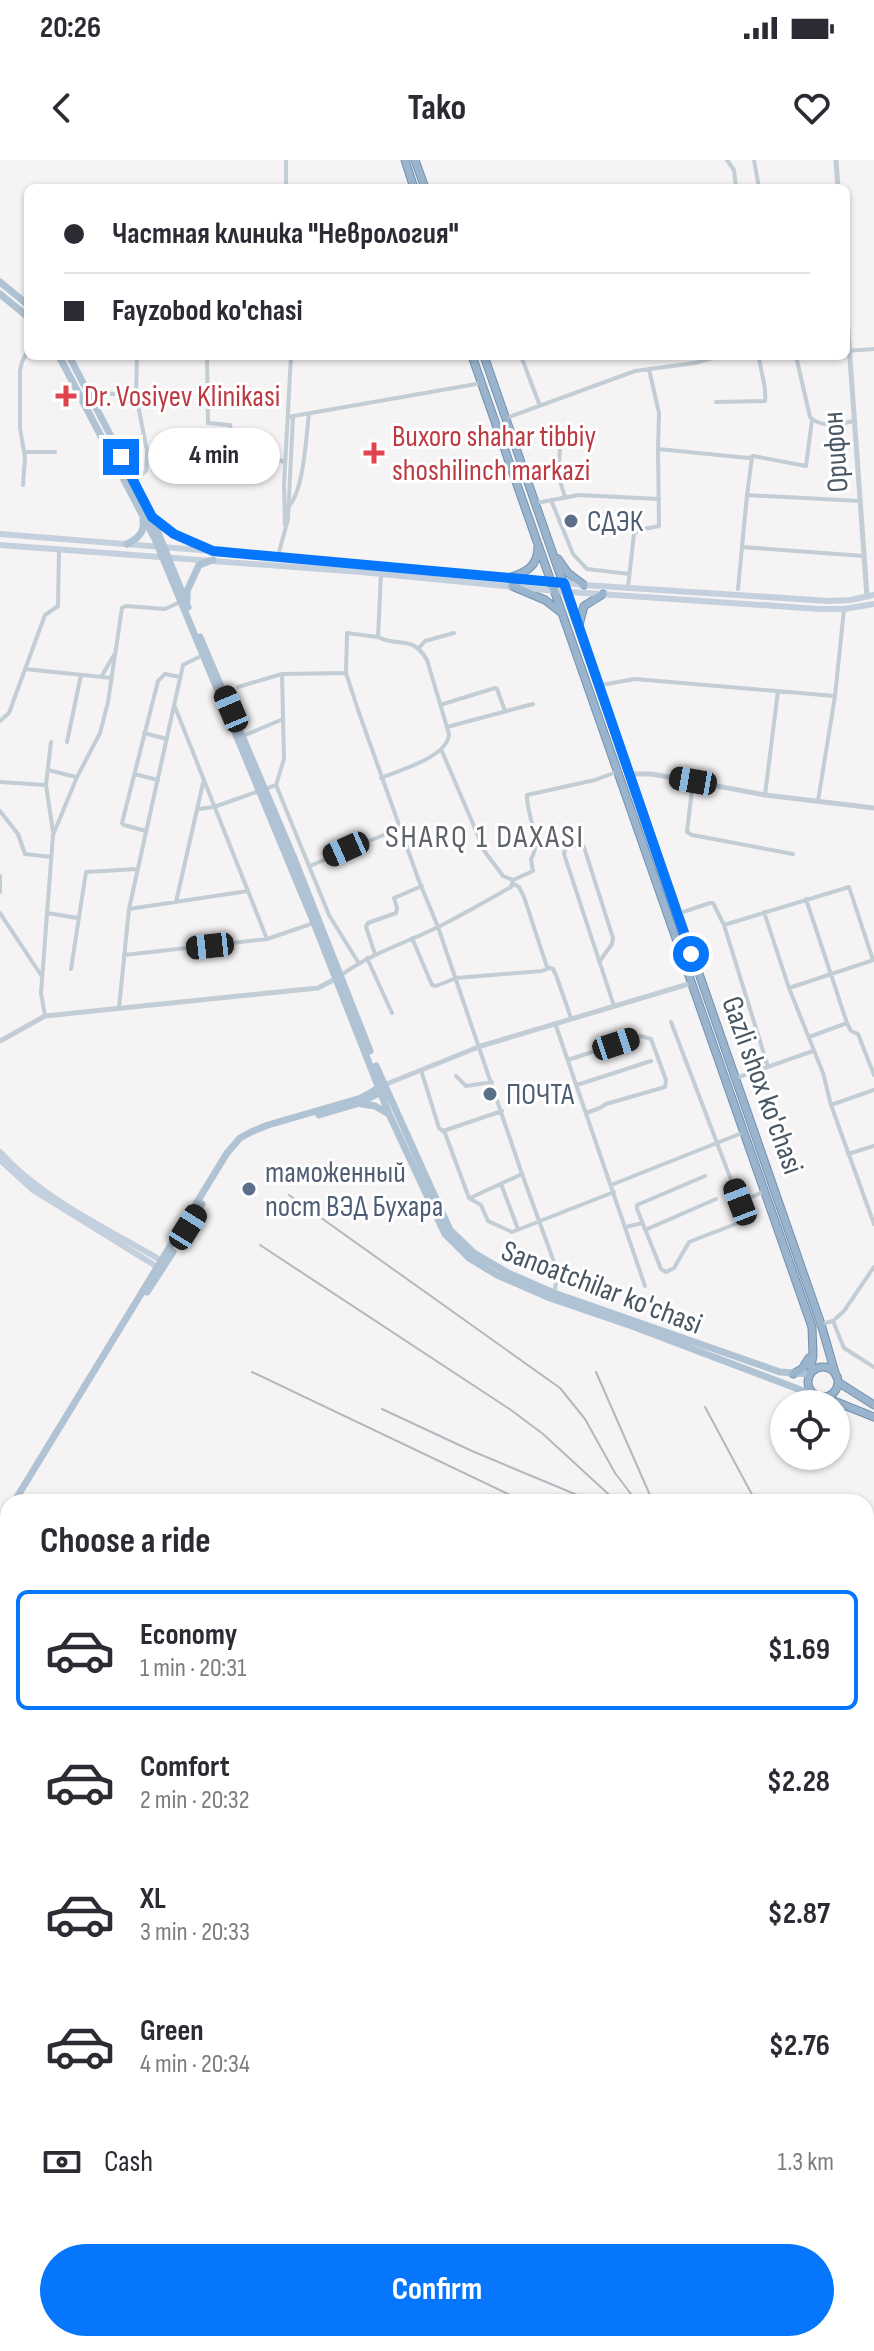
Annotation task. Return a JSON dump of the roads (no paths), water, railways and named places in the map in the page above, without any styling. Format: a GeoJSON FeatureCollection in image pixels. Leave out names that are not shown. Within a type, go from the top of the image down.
{"type":"FeatureCollection","features":[{"type":"Feature","properties":{"kind":"highway"},"geometry":{"type":"LineString","coordinates":[[405,160],[413,184]]}},
{"type":"Feature","properties":{"kind":"highway"},"geometry":{"type":"LineString","coordinates":[[415,160],[424,184]]}},
{"type":"Feature","properties":{"kind":"highway","name":"Gazli shox ko'chasi"},"geometry":{"type":"LineString","coordinates":[[473,360],[812,1327],[810,1374]]}},
{"type":"Feature","properties":{"kind":"highway","name":"Gazli shox ko'chasi"},"geometry":{"type":"LineString","coordinates":[[485,360],[821,1324],[837,1379]]}},
{"type":"Feature","properties":{"kind":"highway"},"geometry":{"type":"LineString","coordinates":[[538,545],[534,565],[510,582],[545,600],[565,618]]}},
{"type":"Feature","properties":{"kind":"highway"},"geometry":{"type":"LineString","coordinates":[[554,555],[568,573],[584,585]]}},
{"type":"Feature","properties":{"kind":"highway"},"geometry":{"type":"LineString","coordinates":[[579,627],[584,606],[603,594]]}},
{"type":"Feature","properties":{"kind":"highway"},"geometry":{"type":"LineString","coordinates":[[793,1374],[802,1369],[813,1348]]}},
{"type":"Feature","properties":{"kind":"highway"},"geometry":{"type":"LineString","coordinates":[[811,1390],[808,1386],[810,1374],[824,1368],[834,1372],[837,1379],[874,1405]]}},
{"type":"Feature","properties":{"kind":"highway"},"geometry":{"type":"LineString","coordinates":[[834,1390],[837,1379]]}},
{"type":"Feature","properties":{"kind":"highway"},"geometry":{"type":"LineString","coordinates":[[850,1407],[874,1417]]}},
{"type":"Feature","properties":{"kind":"main road"},"geometry":{"type":"LineString","coordinates":[[0,282],[24,302]]}},
{"type":"Feature","properties":{"kind":"main road"},"geometry":{"type":"LineString","coordinates":[[0,294],[24,314]]}},
{"type":"Feature","properties":{"kind":"main road"},"geometry":{"type":"LineString","coordinates":[[61,360],[162,547]]}},
{"type":"Feature","properties":{"kind":"main road"},"geometry":{"type":"LineString","coordinates":[[71,360],[152,517],[184,604],[338,977],[384,1103],[393,1113]]}},
{"type":"Feature","properties":{"kind":"main road"},"geometry":{"type":"LineString","coordinates":[[127,544],[142,532],[142,514]]}},
{"type":"Feature","properties":{"kind":"main road"},"geometry":{"type":"LineString","coordinates":[[152,517],[174,534],[213,556]]}},
{"type":"Feature","properties":{"kind":"main road"},"geometry":{"type":"LineString","coordinates":[[0,534],[162,547],[213,556],[381,574],[829,601],[870,596]]}},
{"type":"Feature","properties":{"kind":"main road"},"geometry":{"type":"LineString","coordinates":[[0,545],[166,557],[278,557],[362,563],[567,592],[844,609],[874,604]]}},
{"type":"Feature","properties":{"kind":"main road"},"geometry":{"type":"LineString","coordinates":[[184,604],[199,565],[213,556]]}},
{"type":"Feature","properties":{"kind":"main road"},"geometry":{"type":"LineString","coordinates":[[361,572],[362,563]]}},
{"type":"Feature","properties":{"kind":"main road"},"geometry":{"type":"LineString","coordinates":[[381,574],[382,566]]}},
{"type":"Feature","properties":{"kind":"main road"},"geometry":{"type":"LineString","coordinates":[[262,789],[338,977]]}},
{"type":"Feature","properties":{"kind":"main road"},"geometry":{"type":"LineString","coordinates":[[21,1494],[161,1265],[241,1142],[268,1129],[363,1100],[381,1089]]}},
{"type":"Feature","properties":{"kind":"main road","name":"Sanoatchilar ko'chasi"},"geometry":{"type":"LineString","coordinates":[[381,1089],[450,1230],[460,1242],[490,1264],[554,1293],[802,1390]]}},
{"type":"Feature","properties":{"kind":"main road"},"geometry":{"type":"LineString","coordinates":[[363,1100],[384,1103]]}},
{"type":"Feature","properties":{"kind":"main road"},"geometry":{"type":"LineString","coordinates":[[363,1100],[393,1113]]}},
{"type":"Feature","properties":{"kind":"main road","name":"Sanoatchilar ko'chasi"},"geometry":{"type":"LineString","coordinates":[[393,1113],[445,1234],[469,1258],[497,1275],[550,1298],[633,1323]]}},
{"type":"Feature","properties":{"kind":"main road"},"geometry":{"type":"LineString","coordinates":[[0,1152],[47,1193],[161,1265]]}},
{"type":"Feature","properties":{"kind":"main road"},"geometry":{"type":"LineString","coordinates":[[0,1160],[33,1190],[161,1265]]}},
{"type":"Feature","properties":{"kind":"main road"},"geometry":{"type":"LineString","coordinates":[[633,1323],[780,1372],[810,1374]]}},
{"type":"Feature","properties":{"kind":"street"},"geometry":{"type":"LineString","coordinates":[[286,160],[286,184]]}},
{"type":"Feature","properties":{"kind":"street"},"geometry":{"type":"LineString","coordinates":[[727,160],[734,170],[736,184]]}},
{"type":"Feature","properties":{"kind":"street"},"geometry":{"type":"LineString","coordinates":[[754,160],[758,184]]}},
{"type":"Feature","properties":{"kind":"street"},"geometry":{"type":"LineString","coordinates":[[836,160],[838,184]]}},
{"type":"Feature","properties":{"kind":"street"},"geometry":{"type":"LineString","coordinates":[[850,351],[874,349]]}},
{"type":"Feature","properties":{"kind":"street"},"geometry":{"type":"LineString","coordinates":[[23,485],[20,371],[24,358]]}},
{"type":"Feature","properties":{"kind":"street"},"geometry":{"type":"LineString","coordinates":[[134,481],[146,471],[147,451],[136,395],[137,360]]}},
{"type":"Feature","properties":{"kind":"street"},"geometry":{"type":"LineString","coordinates":[[207,360],[207,422],[230,425],[235,455],[268,457],[285,462]]}},
{"type":"Feature","properties":{"kind":"street"},"geometry":{"type":"LineString","coordinates":[[285,525],[289,506],[291,360]]}},
{"type":"Feature","properties":{"kind":"street"},"geometry":{"type":"LineString","coordinates":[[523,360],[540,406]]}},
{"type":"Feature","properties":{"kind":"street"},"geometry":{"type":"LineString","coordinates":[[506,418],[635,371],[705,360]]}},
{"type":"Feature","properties":{"kind":"street"},"geometry":{"type":"LineString","coordinates":[[716,402],[765,401],[765,380],[759,360]]}},
{"type":"Feature","properties":{"kind":"street"},"geometry":{"type":"LineString","coordinates":[[658,449],[752,457],[806,466],[812,420],[797,360]]}},
{"type":"Feature","properties":{"kind":"street","name":"Орифон"},"geometry":{"type":"LineString","coordinates":[[849,360],[870,596]]}},
{"type":"Feature","properties":{"kind":"street"},"geometry":{"type":"LineString","coordinates":[[628,588],[634,534],[659,526],[659,413],[649,369]]}},
{"type":"Feature","properties":{"kind":"street"},"geometry":{"type":"LineString","coordinates":[[290,417],[482,383]]}},
{"type":"Feature","properties":{"kind":"street"},"geometry":{"type":"LineString","coordinates":[[90,395],[136,395]]}},
{"type":"Feature","properties":{"kind":"street"},"geometry":{"type":"LineString","coordinates":[[289,506],[295,498],[309,414]]}},
{"type":"Feature","properties":{"kind":"street"},"geometry":{"type":"LineString","coordinates":[[278,557],[285,525],[285,462],[290,417]]}},
{"type":"Feature","properties":{"kind":"street"},"geometry":{"type":"LineString","coordinates":[[812,420],[821,424],[854,421]]}},
{"type":"Feature","properties":{"kind":"street"},"geometry":{"type":"LineString","coordinates":[[560,449],[558,475],[565,497]]}},
{"type":"Feature","properties":{"kind":"street"},"geometry":{"type":"LineString","coordinates":[[24,452],[55,452]]}},
{"type":"Feature","properties":{"kind":"street"},"geometry":{"type":"LineString","coordinates":[[738,589],[752,457]]}},
{"type":"Feature","properties":{"kind":"street"},"geometry":{"type":"LineString","coordinates":[[536,503],[579,495],[659,499]]}},
{"type":"Feature","properties":{"kind":"street"},"geometry":{"type":"LineString","coordinates":[[747,495],[860,501]]}},
{"type":"Feature","properties":{"kind":"street"},"geometry":{"type":"LineString","coordinates":[[551,500],[573,554],[587,569],[630,574]]}},
{"type":"Feature","properties":{"kind":"street"},"geometry":{"type":"LineString","coordinates":[[742,547],[864,556]]}},
{"type":"Feature","properties":{"kind":"street"},"geometry":{"type":"LineString","coordinates":[[0,728],[2,719],[9,713],[45,615],[58,606],[59,550]]}},
{"type":"Feature","properties":{"kind":"street"},"geometry":{"type":"LineString","coordinates":[[378,637],[381,574]]}},
{"type":"Feature","properties":{"kind":"street"},"geometry":{"type":"LineString","coordinates":[[53,835],[77,777],[100,733],[124,606],[165,609],[184,604]]}},
{"type":"Feature","properties":{"kind":"street"},"geometry":{"type":"LineString","coordinates":[[818,802],[835,696],[844,609]]}},
{"type":"Feature","properties":{"kind":"street"},"geometry":{"type":"LineString","coordinates":[[381,778],[423,762],[441,749],[449,740],[447,727],[427,660],[419,648],[409,642],[385,641],[378,637],[347,633],[346,673],[381,778],[481,1046],[558,1273],[554,1293]]}},
{"type":"Feature","properties":{"kind":"street"},"geometry":{"type":"LineString","coordinates":[[419,648],[425,641],[454,633]]}},
{"type":"Feature","properties":{"kind":"street"},"geometry":{"type":"LineString","coordinates":[[101,677],[116,653]]}},
{"type":"Feature","properties":{"kind":"street"},"geometry":{"type":"LineString","coordinates":[[119,1008],[129,909],[180,677],[183,665],[205,654]]}},
{"type":"Feature","properties":{"kind":"street"},"geometry":{"type":"LineString","coordinates":[[25,669],[112,678]]}},
{"type":"Feature","properties":{"kind":"street"},"geometry":{"type":"LineString","coordinates":[[238,687],[282,674],[346,673]]}},
{"type":"Feature","properties":{"kind":"street"},"geometry":{"type":"LineString","coordinates":[[146,831],[122,823],[160,678],[165,674],[180,677]]}},
{"type":"Feature","properties":{"kind":"street"},"geometry":{"type":"LineString","coordinates":[[282,674],[284,759],[276,785],[329,915],[358,962]]}},
{"type":"Feature","properties":{"kind":"street"},"geometry":{"type":"LineString","coordinates":[[67,742],[81,675]]}},
{"type":"Feature","properties":{"kind":"street"},"geometry":{"type":"LineString","coordinates":[[598,686],[635,679],[835,696]]}},
{"type":"Feature","properties":{"kind":"street"},"geometry":{"type":"LineString","coordinates":[[440,705],[495,688],[505,711]]}},
{"type":"Feature","properties":{"kind":"street"},"geometry":{"type":"LineString","coordinates":[[765,795],[778,691]]}},
{"type":"Feature","properties":{"kind":"street"},"geometry":{"type":"LineString","coordinates":[[447,727],[533,704]]}},
{"type":"Feature","properties":{"kind":"street"},"geometry":{"type":"LineString","coordinates":[[174,705],[267,939]]}},
{"type":"Feature","properties":{"kind":"street"},"geometry":{"type":"LineString","coordinates":[[240,737],[284,719]]}},
{"type":"Feature","properties":{"kind":"street"},"geometry":{"type":"LineString","coordinates":[[170,723],[182,725]]}},
{"type":"Feature","properties":{"kind":"street"},"geometry":{"type":"LineString","coordinates":[[144,733],[167,739]]}},
{"type":"Feature","properties":{"kind":"street"},"geometry":{"type":"LineString","coordinates":[[45,1016],[41,999],[53,835],[46,785],[51,742]]}},
{"type":"Feature","properties":{"kind":"street"},"geometry":{"type":"LineString","coordinates":[[441,749],[485,852],[503,876],[519,887],[524,897],[549,968],[556,975],[571,1018]]}},
{"type":"Feature","properties":{"kind":"street"},"geometry":{"type":"LineString","coordinates":[[48,770],[77,777]]}},
{"type":"Feature","properties":{"kind":"street"},"geometry":{"type":"LineString","coordinates":[[0,1041],[45,1016],[318,988],[358,962],[438,927],[511,887],[513,882],[533,871],[531,859],[535,853],[535,838],[527,795],[595,780],[619,771]]}},
{"type":"Feature","properties":{"kind":"street"},"geometry":{"type":"LineString","coordinates":[[134,774],[158,780]]}},
{"type":"Feature","properties":{"kind":"street"},"geometry":{"type":"LineString","coordinates":[[629,774],[652,774],[765,795],[874,808]]}},
{"type":"Feature","properties":{"kind":"street"},"geometry":{"type":"LineString","coordinates":[[176,902],[203,781]]}},
{"type":"Feature","properties":{"kind":"street"},"geometry":{"type":"LineString","coordinates":[[693,781],[687,832],[793,854]]}},
{"type":"Feature","properties":{"kind":"street"},"geometry":{"type":"LineString","coordinates":[[0,782],[46,785]]}},
{"type":"Feature","properties":{"kind":"street"},"geometry":{"type":"LineString","coordinates":[[197,809],[214,807],[276,785]]}},
{"type":"Feature","properties":{"kind":"street"},"geometry":{"type":"LineString","coordinates":[[0,811],[18,834],[25,854],[51,857]]}},
{"type":"Feature","properties":{"kind":"street"},"geometry":{"type":"LineString","coordinates":[[310,866],[400,828]]}},
{"type":"Feature","properties":{"kind":"street"},"geometry":{"type":"LineString","coordinates":[[599,962],[613,938],[584,847],[579,844],[563,851],[599,962],[614,1006]]}},
{"type":"Feature","properties":{"kind":"street"},"geometry":{"type":"LineString","coordinates":[[71,969],[86,872],[138,869]]}},
{"type":"Feature","properties":{"kind":"street"},"geometry":{"type":"LineString","coordinates":[[0,876],[0,892]]}},
{"type":"Feature","properties":{"kind":"street"},"geometry":{"type":"LineString","coordinates":[[375,954],[366,927],[368,923],[396,913],[394,898],[422,886]]}},
{"type":"Feature","properties":{"kind":"street"},"geometry":{"type":"LineString","coordinates":[[724,925],[849,887],[873,960],[789,988]]}},
{"type":"Feature","properties":{"kind":"street"},"geometry":{"type":"LineString","coordinates":[[129,909],[248,891]]}},
{"type":"Feature","properties":{"kind":"street"},"geometry":{"type":"LineString","coordinates":[[806,899],[847,1023],[851,1031],[858,1034],[874,1075]]}},
{"type":"Feature","properties":{"kind":"street"},"geometry":{"type":"LineString","coordinates":[[683,912],[713,903],[724,925],[768,1067]]}},
{"type":"Feature","properties":{"kind":"street"},"geometry":{"type":"LineString","coordinates":[[764,912],[874,1224]]}},
{"type":"Feature","properties":{"kind":"street"},"geometry":{"type":"LineString","coordinates":[[0,913],[42,977]]}},
{"type":"Feature","properties":{"kind":"street"},"geometry":{"type":"LineString","coordinates":[[47,913],[78,918]]}},
{"type":"Feature","properties":{"kind":"street"},"geometry":{"type":"LineString","coordinates":[[123,955],[267,939],[314,923]]}},
{"type":"Feature","properties":{"kind":"street"},"geometry":{"type":"LineString","coordinates":[[412,938],[432,985],[436,986],[456,978],[549,968]]}},
{"type":"Feature","properties":{"kind":"street"},"geometry":{"type":"LineString","coordinates":[[367,958],[392,1013]]}},
{"type":"Feature","properties":{"kind":"street"},"geometry":{"type":"LineString","coordinates":[[381,1089],[481,1046],[692,983]]}},
{"type":"Feature","properties":{"kind":"street"},"geometry":{"type":"LineString","coordinates":[[671,1022],[744,1214]]}},
{"type":"Feature","properties":{"kind":"street"},"geometry":{"type":"LineString","coordinates":[[555,1023],[645,1286]]}},
{"type":"Feature","properties":{"kind":"street"},"geometry":{"type":"LineString","coordinates":[[809,1037],[847,1023]]}},
{"type":"Feature","properties":{"kind":"street"},"geometry":{"type":"LineString","coordinates":[[568,1060],[646,1036],[651,1039],[666,1080],[665,1087],[586,1113]]}},
{"type":"Feature","properties":{"kind":"street"},"geometry":{"type":"LineString","coordinates":[[736,1078],[814,1051]]}},
{"type":"Feature","properties":{"kind":"street"},"geometry":{"type":"LineString","coordinates":[[867,1055],[874,1053]]}},
{"type":"Feature","properties":{"kind":"street"},"geometry":{"type":"LineString","coordinates":[[577,1085],[651,1061]]}},
{"type":"Feature","properties":{"kind":"street"},"geometry":{"type":"LineString","coordinates":[[421,1070],[439,1128],[443,1131],[469,1198],[481,1205],[488,1221],[512,1232],[614,1192]]}},
{"type":"Feature","properties":{"kind":"street"},"geometry":{"type":"LineString","coordinates":[[456,1076],[466,1086],[492,1082]]}},
{"type":"Feature","properties":{"kind":"street"},"geometry":{"type":"LineString","coordinates":[[831,1105],[874,1090]]}},
{"type":"Feature","properties":{"kind":"street"},"geometry":{"type":"LineString","coordinates":[[443,1131],[502,1111]]}},
{"type":"Feature","properties":{"kind":"street"},"geometry":{"type":"LineString","coordinates":[[611,1185],[745,1132]]}},
{"type":"Feature","properties":{"kind":"street"},"geometry":{"type":"LineString","coordinates":[[848,1154],[874,1146]]}},
{"type":"Feature","properties":{"kind":"street"},"geometry":{"type":"LineString","coordinates":[[469,1198],[522,1174]]}},
{"type":"Feature","properties":{"kind":"street"},"geometry":{"type":"LineString","coordinates":[[705,1176],[640,1203],[637,1209],[661,1269],[666,1272],[674,1268],[689,1242],[738,1223]]}},
{"type":"Feature","properties":{"kind":"street"},"geometry":{"type":"LineString","coordinates":[[501,1184],[518,1229]]}},
{"type":"Feature","properties":{"kind":"street"},"geometry":{"type":"LineString","coordinates":[[740,1202],[765,1191]]}},
{"type":"Feature","properties":{"kind":"street"},"geometry":{"type":"LineString","coordinates":[[645,1230],[716,1199]]}},
{"type":"Feature","properties":{"kind":"street"},"geometry":{"type":"LineString","coordinates":[[626,1227],[642,1223]]}},
{"type":"Feature","properties":{"kind":"street"},"geometry":{"type":"LineString","coordinates":[[821,1324],[833,1321],[844,1311],[874,1267]]}},
{"type":"Feature","properties":{"kind":"street"},"geometry":{"type":"LineString","coordinates":[[833,1321],[844,1348],[874,1367]]}},
{"type":"Feature","properties":{"kind":"railway"},"geometry":{"type":"LineString","coordinates":[[289,1195],[560,1388],[585,1419],[615,1473],[631,1494]]}},
{"type":"Feature","properties":{"kind":"railway"},"geometry":{"type":"LineString","coordinates":[[260,1245],[511,1410],[543,1434],[608,1494]]}},
{"type":"Feature","properties":{"kind":"railway"},"geometry":{"type":"LineString","coordinates":[[252,1372],[508,1494]]}},
{"type":"Feature","properties":{"kind":"railway"},"geometry":{"type":"LineString","coordinates":[[596,1372],[649,1494]]}},
{"type":"Feature","properties":{"kind":"railway"},"geometry":{"type":"LineString","coordinates":[[705,1407],[752,1494]]}},
{"type":"Feature","properties":{"kind":"railway"},"geometry":{"type":"LineString","coordinates":[[382,1409],[575,1494]]}},
{"type":"Feature","properties":{"kind":"place","name":"Dr. Vosiyev Klinikasi"},"geometry":{"type":"Point","coordinates":[66,396]}},
{"type":"Feature","properties":{"kind":"place","name":"Buxoro shahar tibbiy shoshilinch markazi"},"geometry":{"type":"Point","coordinates":[374,453]}},
{"type":"Feature","properties":{"kind":"place","name":"СДЭК"},"geometry":{"type":"Point","coordinates":[571,521]}},
{"type":"Feature","properties":{"kind":"place","name":"ПОЧТА"},"geometry":{"type":"Point","coordinates":[490,1094]}},
{"type":"Feature","properties":{"kind":"place","name":"таможенный пост ВЭД Бухара"},"geometry":{"type":"Point","coordinates":[249,1189]}},
{"type":"Feature","properties":{"kind":"district","name":"SHARQ 1 DAXASI"},"geometry":{"type":"Point","coordinates":[485,836]}}]}
